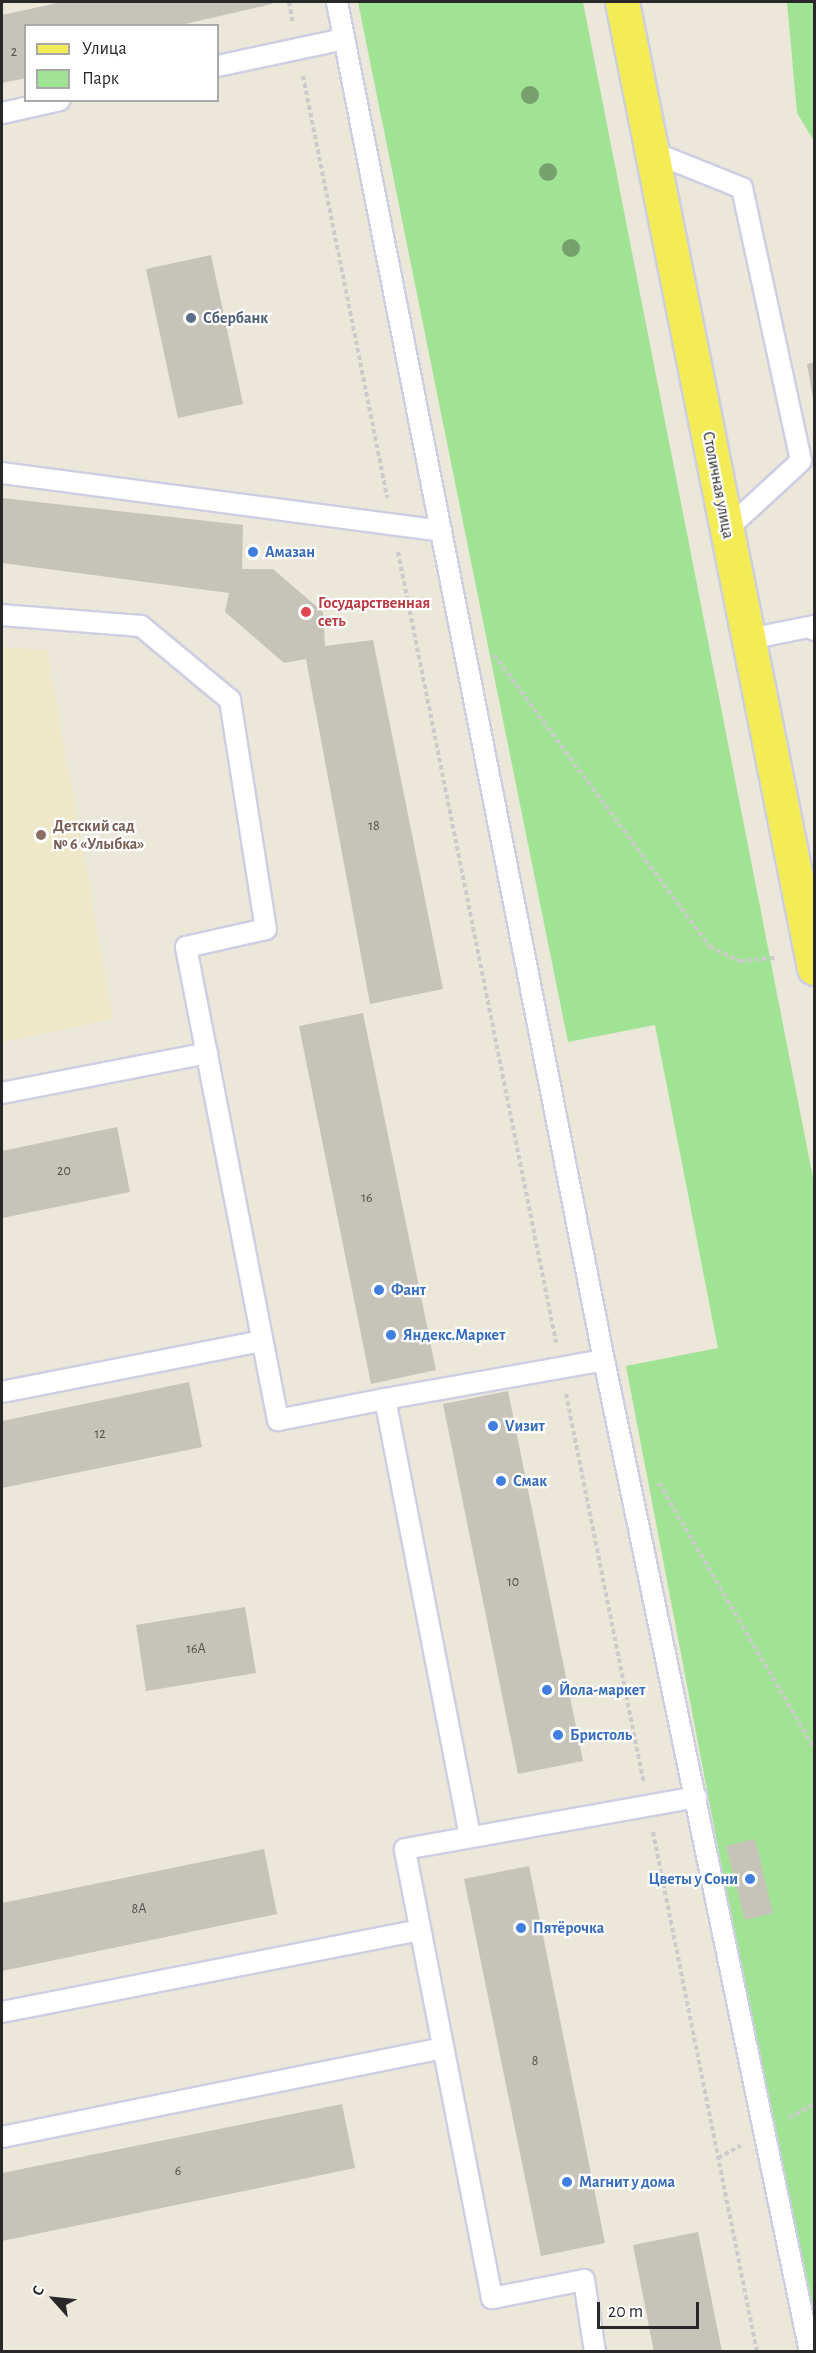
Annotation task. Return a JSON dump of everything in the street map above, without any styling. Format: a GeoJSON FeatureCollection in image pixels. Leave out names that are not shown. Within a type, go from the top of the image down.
{"type":"FeatureCollection","features":[{"type":"Feature","properties":{"kind":"main road","name":"Столичная улица"},"geometry":{"type":"LineString","coordinates":[[622,2],[749,639],[808,904],[813,962]]}},
{"type":"Feature","properties":{"kind":"lane"},"geometry":{"type":"LineString","coordinates":[[337,2],[441,531],[452,598],[604,1360],[810,2352]]}},
{"type":"Feature","properties":{"kind":"lane"},"geometry":{"type":"LineString","coordinates":[[219,66],[344,39]]}},
{"type":"Feature","properties":{"kind":"lane"},"geometry":{"type":"LineString","coordinates":[[2,113],[51,102]]}},
{"type":"Feature","properties":{"kind":"lane"},"geometry":{"type":"LineString","coordinates":[[652,153],[742,188],[801,461],[727,529]]}},
{"type":"Feature","properties":{"kind":"lane"},"geometry":{"type":"LineString","coordinates":[[2,473],[441,531]]}},
{"type":"Feature","properties":{"kind":"lane"},"geometry":{"type":"LineString","coordinates":[[2,615],[141,626],[230,700],[266,929],[186,947],[278,1420],[604,1360]]}},
{"type":"Feature","properties":{"kind":"lane"},"geometry":{"type":"LineString","coordinates":[[749,639],[814,626],[814,630]]}},
{"type":"Feature","properties":{"kind":"lane"},"geometry":{"type":"LineString","coordinates":[[2,1093],[207,1053]]}},
{"type":"Feature","properties":{"kind":"lane"},"geometry":{"type":"LineString","coordinates":[[2,1392],[262,1341]]}},
{"type":"Feature","properties":{"kind":"lane"},"geometry":{"type":"LineString","coordinates":[[385,1399],[470,1836]]}},
{"type":"Feature","properties":{"kind":"lane"},"geometry":{"type":"LineString","coordinates":[[595,2352],[584,2280],[492,2298],[405,1849],[696,1797]]}},
{"type":"Feature","properties":{"kind":"lane"},"geometry":{"type":"LineString","coordinates":[[2,2012],[420,1929]]}},
{"type":"Feature","properties":{"kind":"lane"},"geometry":{"type":"LineString","coordinates":[[2,2137],[443,2048]]}},
{"type":"Feature","properties":{"kind":"path"},"geometry":{"type":"LineString","coordinates":[[289,2],[757,2352]]}},
{"type":"Feature","properties":{"kind":"path"},"geometry":{"type":"LineString","coordinates":[[409,606],[452,598]]}},
{"type":"Feature","properties":{"kind":"path"},"geometry":{"type":"LineString","coordinates":[[487,645],[710,947],[740,961],[813,962]]}},
{"type":"Feature","properties":{"kind":"path"},"geometry":{"type":"LineString","coordinates":[[656,1477],[814,1749]]}},
{"type":"Feature","properties":{"kind":"shaded area","name":"Детский сад № 6 «Улыбка»"},"geometry":{"type":"Polygon","coordinates":[[[2,647],[47,650],[113,1019],[2,1042],[2,647]]]}},
{"type":"Feature","properties":{"kind":"green space"},"geometry":{"type":"Polygon","coordinates":[[[358,2],[583,2],[814,1183],[814,2350],[626,1366],[718,1348],[655,1025],[568,1042],[358,2]]]}},
{"type":"Feature","properties":{"kind":"green space"},"geometry":{"type":"Polygon","coordinates":[[[787,2],[814,2],[814,141],[797,113],[787,2]]]}},
{"type":"Feature","properties":{"kind":"building"},"geometry":{"type":"Polygon","coordinates":[[[62,2],[272,2],[272,4],[185,24],[24,24],[24,78],[2,83],[2,15],[62,2]]]}},
{"type":"Feature","properties":{"kind":"building"},"geometry":{"type":"Polygon","coordinates":[[[211,255],[243,404],[178,418],[146,269],[211,255]]]}},
{"type":"Feature","properties":{"kind":"building"},"geometry":{"type":"Polygon","coordinates":[[[814,362],[814,398],[813,399],[807,364],[814,362]]]}},
{"type":"Feature","properties":{"kind":"building"},"geometry":{"type":"Polygon","coordinates":[[[2,498],[243,525],[242,569],[273,569],[323,612],[325,646],[373,640],[443,989],[370,1004],[306,659],[284,663],[225,612],[229,593],[2,563],[2,498]]]}},
{"type":"Feature","properties":{"kind":"building"},"geometry":{"type":"Polygon","coordinates":[[[363,1013],[436,1370],[371,1384],[299,1026],[363,1013]]]}},
{"type":"Feature","properties":{"kind":"building"},"geometry":{"type":"Polygon","coordinates":[[[117,1127],[130,1192],[2,1218],[2,1151],[117,1127]]]}},
{"type":"Feature","properties":{"kind":"building"},"geometry":{"type":"Polygon","coordinates":[[[189,1382],[202,1447],[2,1488],[2,1421],[189,1382]]]}},
{"type":"Feature","properties":{"kind":"building"},"geometry":{"type":"Polygon","coordinates":[[[508,1391],[583,1761],[518,1774],[443,1404],[508,1391]]]}},
{"type":"Feature","properties":{"kind":"building"},"geometry":{"type":"Polygon","coordinates":[[[245,1607],[256,1673],[146,1691],[136,1625],[245,1607]]]}},
{"type":"Feature","properties":{"kind":"building"},"geometry":{"type":"Polygon","coordinates":[[[755,1839],[773,1913],[745,1920],[726,1846],[755,1839]]]}},
{"type":"Feature","properties":{"kind":"building"},"geometry":{"type":"Polygon","coordinates":[[[264,1849],[277,1914],[2,1971],[2,1903],[264,1849]]]}},
{"type":"Feature","properties":{"kind":"building"},"geometry":{"type":"Polygon","coordinates":[[[529,1866],[605,2243],[541,2256],[464,1879],[529,1866]]]}},
{"type":"Feature","properties":{"kind":"building"},"geometry":{"type":"Polygon","coordinates":[[[342,2104],[355,2168],[2,2241],[2,2173],[342,2104]]]}},
{"type":"Feature","properties":{"kind":"building"},"geometry":{"type":"Polygon","coordinates":[[[698,2232],[722,2352],[654,2352],[633,2245],[698,2232]]]}},
{"type":"Feature","properties":{"kind":"place","name":"Сбербанк"},"geometry":{"type":"Point","coordinates":[191,318]}},
{"type":"Feature","properties":{"kind":"place","name":"Амазан"},"geometry":{"type":"Point","coordinates":[253,552]}},
{"type":"Feature","properties":{"kind":"place","name":"Государственная сеть"},"geometry":{"type":"Point","coordinates":[306,612]}},
{"type":"Feature","properties":{"kind":"place","name":"Детский сад № 6 «Улыбка»"},"geometry":{"type":"Point","coordinates":[41,835]}},
{"type":"Feature","properties":{"kind":"place","name":"Фант"},"geometry":{"type":"Point","coordinates":[379,1290]}},
{"type":"Feature","properties":{"kind":"place","name":"Яндекс.Маркет"},"geometry":{"type":"Point","coordinates":[391,1335]}},
{"type":"Feature","properties":{"kind":"place","name":"Vизит"},"geometry":{"type":"Point","coordinates":[493,1426]}},
{"type":"Feature","properties":{"kind":"place","name":"Смак"},"geometry":{"type":"Point","coordinates":[501,1481]}},
{"type":"Feature","properties":{"kind":"place","name":"Йола-маркет"},"geometry":{"type":"Point","coordinates":[547,1690]}},
{"type":"Feature","properties":{"kind":"place","name":"Бристоль"},"geometry":{"type":"Point","coordinates":[558,1735]}},
{"type":"Feature","properties":{"kind":"place","name":"Цветы у Сони"},"geometry":{"type":"Point","coordinates":[750,1879]}},
{"type":"Feature","properties":{"kind":"place","name":"Пятёрочка"},"geometry":{"type":"Point","coordinates":[521,1928]}},
{"type":"Feature","properties":{"kind":"place","name":"Магнит у дома"},"geometry":{"type":"Point","coordinates":[567,2182]}}]}
